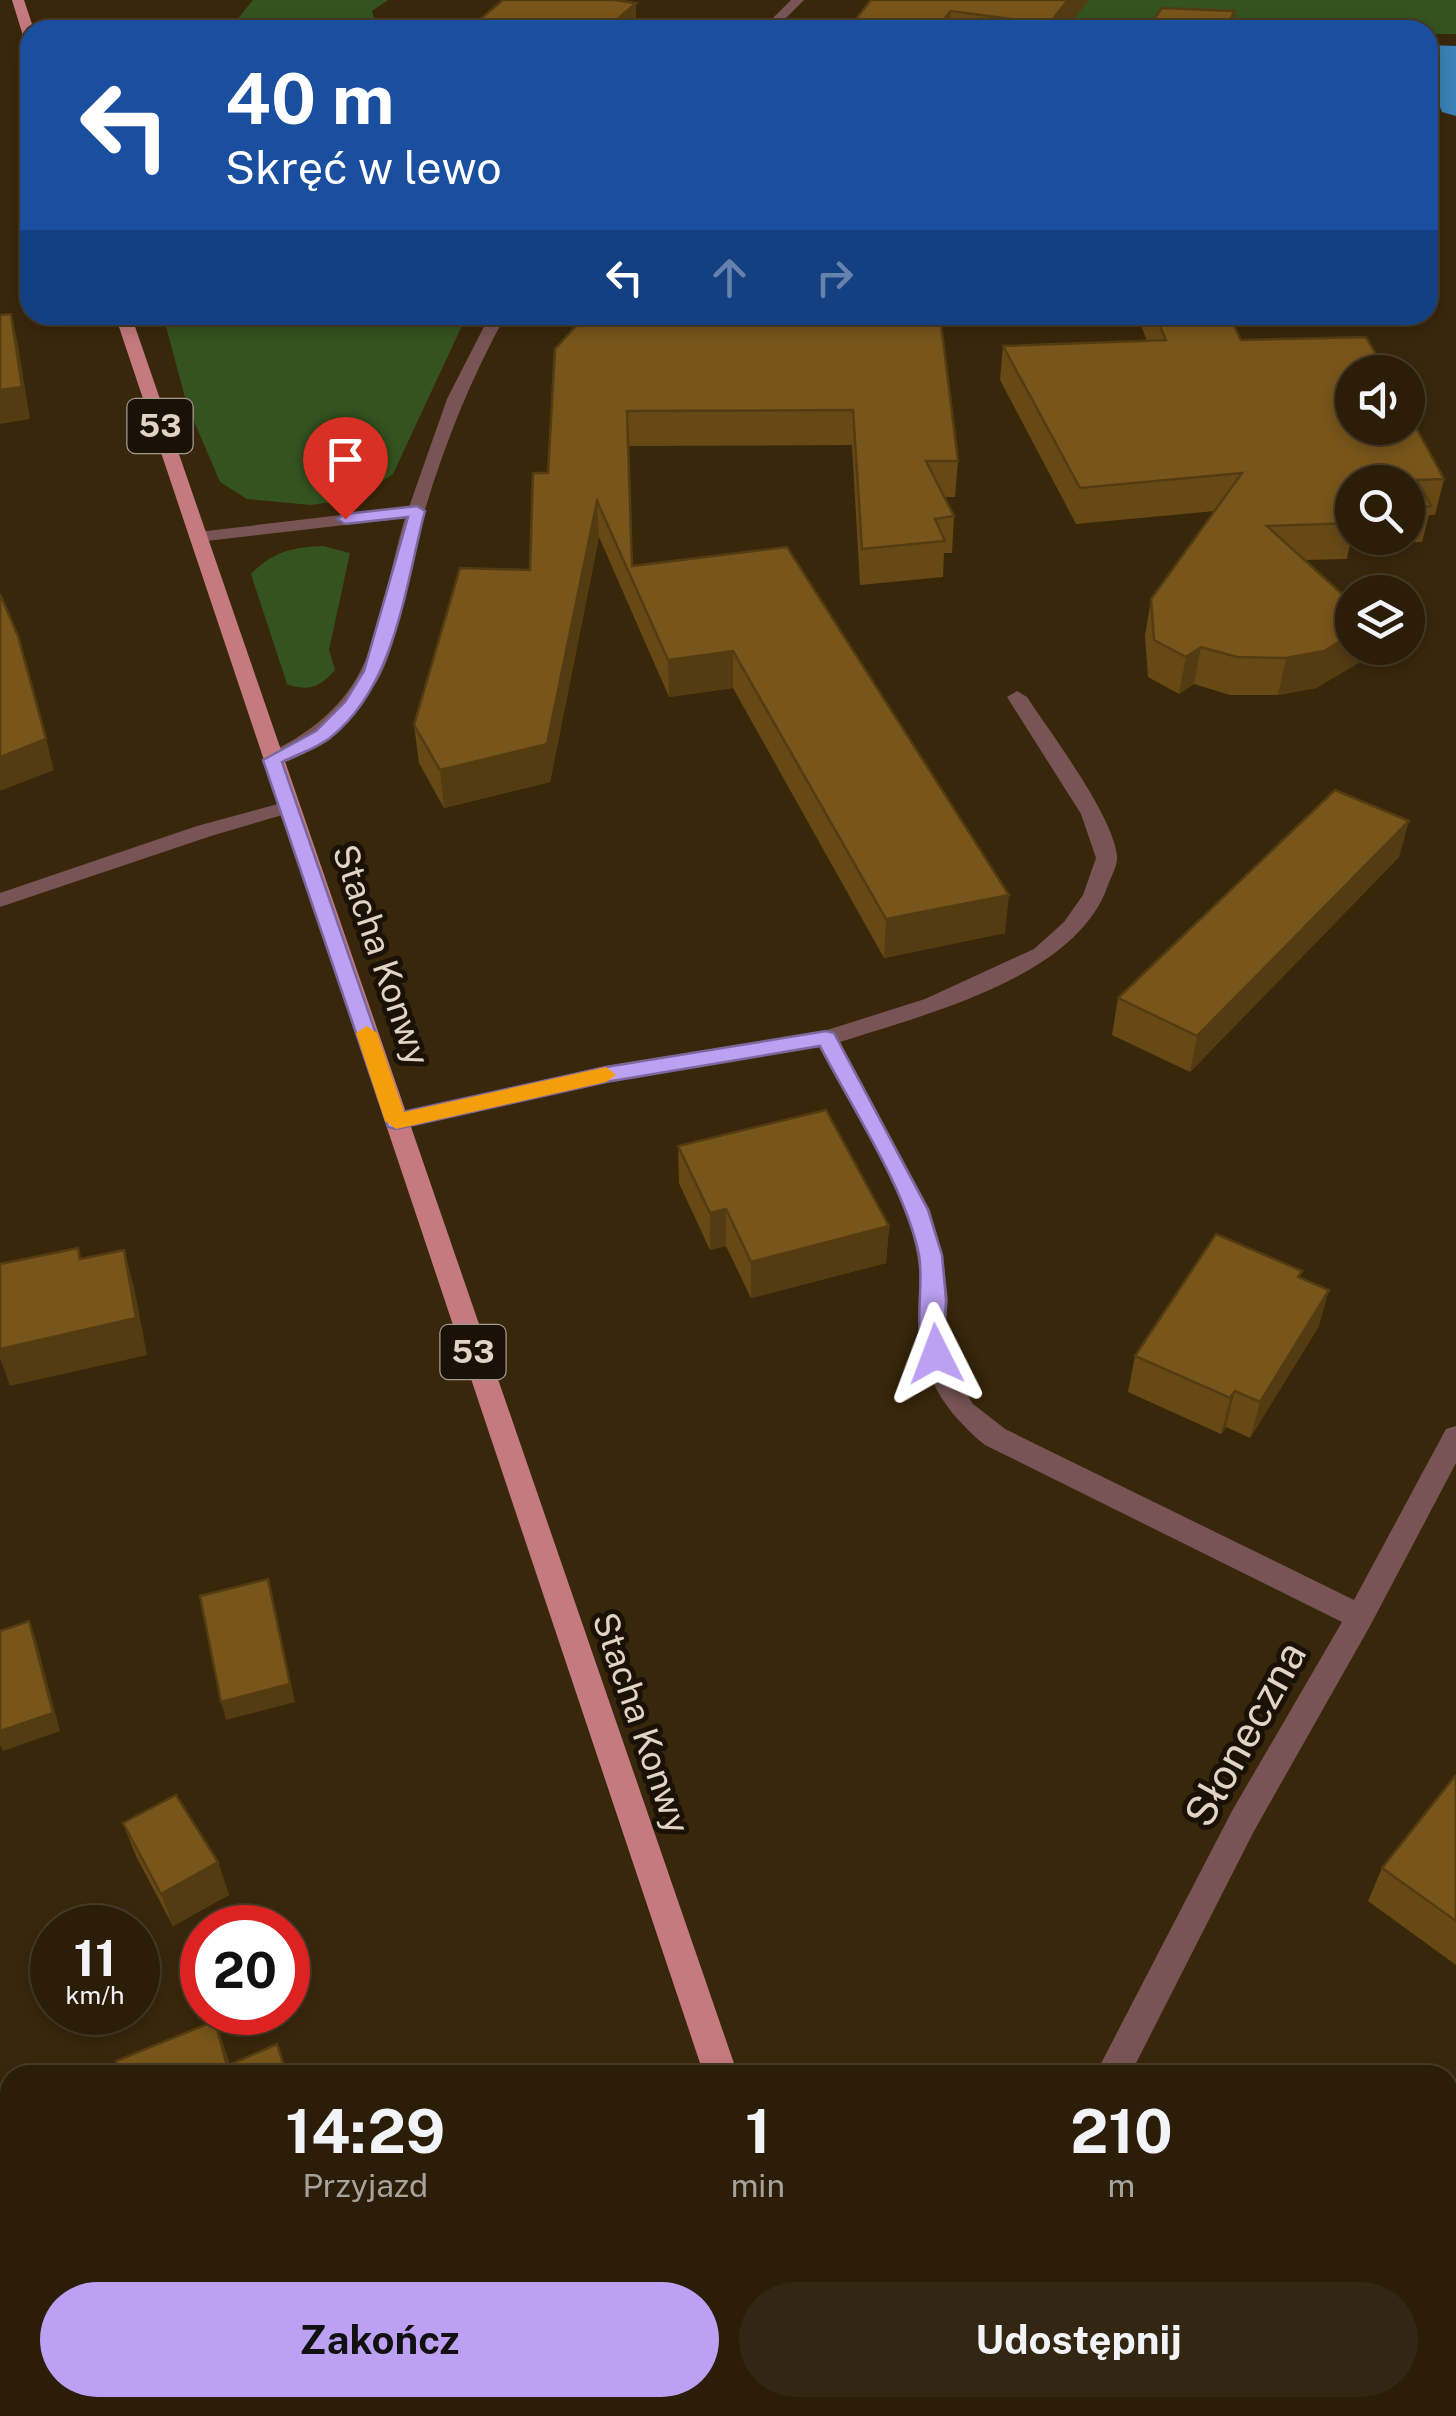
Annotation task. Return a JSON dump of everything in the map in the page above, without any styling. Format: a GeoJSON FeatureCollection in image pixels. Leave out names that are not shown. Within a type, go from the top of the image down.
{"type":"FeatureCollection","features":[{"type":"Feature","properties":{"kind":"main road","name":"Stacha Konwy"},"geometry":{"type":"LineString","coordinates":[[126,325],[718,2065]]}},
{"type":"Feature","properties":{"kind":"street"},"geometry":{"type":"LineString","coordinates":[[777,20],[798,0]]}},
{"type":"Feature","properties":{"kind":"street"},"geometry":{"type":"LineString","coordinates":[[272,760],[322,735],[352,705],[373,671],[417,511],[454,404],[471,362],[492,325]]}},
{"type":"Feature","properties":{"kind":"street"},"geometry":{"type":"LineString","coordinates":[[198,537],[417,511]]}},
{"type":"Feature","properties":{"kind":"street"},"geometry":{"type":"LineString","coordinates":[[396,1121],[606,1074],[826,1038],[933,1004],[1042,954],[1072,927],[1094,896],[1107,858],[1091,814],[1017,696]]}},
{"type":"Feature","properties":{"kind":"street"},"geometry":{"type":"LineString","coordinates":[[0,900],[204,831],[289,807]]}},
{"type":"Feature","properties":{"kind":"street"},"geometry":{"type":"LineString","coordinates":[[826,1038],[917,1210],[930,1255],[932,1334],[941,1375],[962,1411],[995,1437],[1360,1617]]}},
{"type":"Feature","properties":{"kind":"street","name":"Słoneczna"},"geometry":{"type":"LineString","coordinates":[[1117,2065],[1243,1821],[1360,1617],[1456,1436]]}},
{"type":"Feature","properties":{"kind":"green space"},"geometry":{"type":"Polygon","coordinates":[[[253,0],[388,0],[372,11],[375,20],[237,20],[253,0]]]}},
{"type":"Feature","properties":{"kind":"green space"},"geometry":{"type":"Polygon","coordinates":[[[1015,0],[1456,0],[1456,34],[1438,34],[1438,20],[1030,20],[1015,0]]]}},
{"type":"Feature","properties":{"kind":"green space"},"geometry":{"type":"Polygon","coordinates":[[[166,325],[462,325],[393,474],[358,498],[311,505],[247,499],[220,482],[187,405],[166,325]]]}},
{"type":"Feature","properties":{"kind":"green space"},"geometry":{"type":"Polygon","coordinates":[[[323,546],[350,553],[329,650],[335,670],[314,686],[302,688],[287,684],[251,574],[284,552],[323,546]]]}},
{"type":"Feature","properties":{"kind":"water"},"geometry":{"type":"Polygon","coordinates":[[[1438,45],[1456,46],[1456,116],[1442,112],[1438,102],[1438,45]]]}},
{"type":"Feature","properties":{"kind":"building"},"geometry":{"type":"Polygon","coordinates":[[[503,0],[636,3],[616,20],[479,20],[503,0]]]}},
{"type":"Feature","properties":{"kind":"building"},"geometry":{"type":"Polygon","coordinates":[[[871,0],[1068,0],[1052,20],[951,11],[943,20],[855,20],[871,0]]]}},
{"type":"Feature","properties":{"kind":"building"},"geometry":{"type":"Polygon","coordinates":[[[1162,8],[1235,11],[1230,20],[1153,20],[1162,8]]]}},
{"type":"Feature","properties":{"kind":"building"},"geometry":{"type":"Polygon","coordinates":[[[11,314],[22,387],[0,390],[0,315],[11,314]]]}},
{"type":"Feature","properties":{"kind":"building"},"geometry":{"type":"Polygon","coordinates":[[[577,325],[941,325],[958,461],[926,461],[954,516],[935,519],[945,541],[862,549],[853,410],[627,411],[632,566],[787,547],[1009,895],[886,919],[733,651],[668,660],[597,501],[547,744],[440,770],[414,725],[460,568],[530,570],[533,473],[548,473],[555,349],[577,325]]]}},
{"type":"Feature","properties":{"kind":"building"},"geometry":{"type":"Polygon","coordinates":[[[1159,325],[1234,325],[1241,340],[1366,337],[1376,355],[1335,355],[1335,445],[1425,444],[1444,479],[1425,480],[1425,465],[1335,465],[1335,524],[1267,526],[1335,588],[1335,644],[1324,651],[1286,658],[1237,657],[1201,647],[1186,657],[1154,640],[1151,599],[1242,473],[1080,488],[1003,346],[1166,340],[1159,325]]]}},
{"type":"Feature","properties":{"kind":"building"},"geometry":{"type":"Polygon","coordinates":[[[0,594],[18,636],[46,739],[0,757],[0,594]]]}},
{"type":"Feature","properties":{"kind":"building"},"geometry":{"type":"Polygon","coordinates":[[[1335,790],[1409,821],[1197,1036],[1118,998],[1335,790]]]}},
{"type":"Feature","properties":{"kind":"building"},"geometry":{"type":"Polygon","coordinates":[[[826,1110],[889,1226],[751,1262],[726,1209],[710,1213],[678,1146],[826,1110]]]}},
{"type":"Feature","properties":{"kind":"building"},"geometry":{"type":"Polygon","coordinates":[[[1216,1234],[1302,1271],[1298,1277],[1329,1290],[1260,1402],[1235,1391],[1230,1398],[1135,1356],[1216,1234]]]}},
{"type":"Feature","properties":{"kind":"building"},"geometry":{"type":"Polygon","coordinates":[[[78,1248],[80,1259],[124,1250],[136,1318],[0,1349],[0,1264],[78,1248]]]}},
{"type":"Feature","properties":{"kind":"building"},"geometry":{"type":"Polygon","coordinates":[[[268,1579],[290,1684],[221,1702],[200,1596],[268,1579]]]}},
{"type":"Feature","properties":{"kind":"building"},"geometry":{"type":"Polygon","coordinates":[[[29,1621],[53,1713],[0,1731],[0,1631],[29,1621]]]}},
{"type":"Feature","properties":{"kind":"building"},"geometry":{"type":"Polygon","coordinates":[[[1456,1777],[1456,1921],[1382,1868],[1456,1777]]]}},
{"type":"Feature","properties":{"kind":"building"},"geometry":{"type":"Polygon","coordinates":[[[176,1795],[218,1862],[161,1894],[123,1823],[176,1795]]]}},
{"type":"Feature","properties":{"kind":"building"},"geometry":{"type":"Polygon","coordinates":[[[180,2035],[219,2035],[227,2065],[117,2065],[116,2061],[180,2035]]]}},
{"type":"Feature","properties":{"kind":"building"},"geometry":{"type":"Polygon","coordinates":[[[277,2044],[284,2065],[229,2065],[277,2044]]]}},
{"type":"Feature","properties":{"kind":"slow traffic"},"geometry":{"type":"LineString","coordinates":[[367,1033],[396,1121],[606,1075]]}},
{"type":"Feature","properties":{"kind":"route"},"geometry":{"type":"LineString","coordinates":[[345,519],[417,511],[373,671],[352,705],[322,735],[272,760],[396,1121],[606,1074],[826,1038],[917,1210],[930,1255],[936,1354]]}}]}
